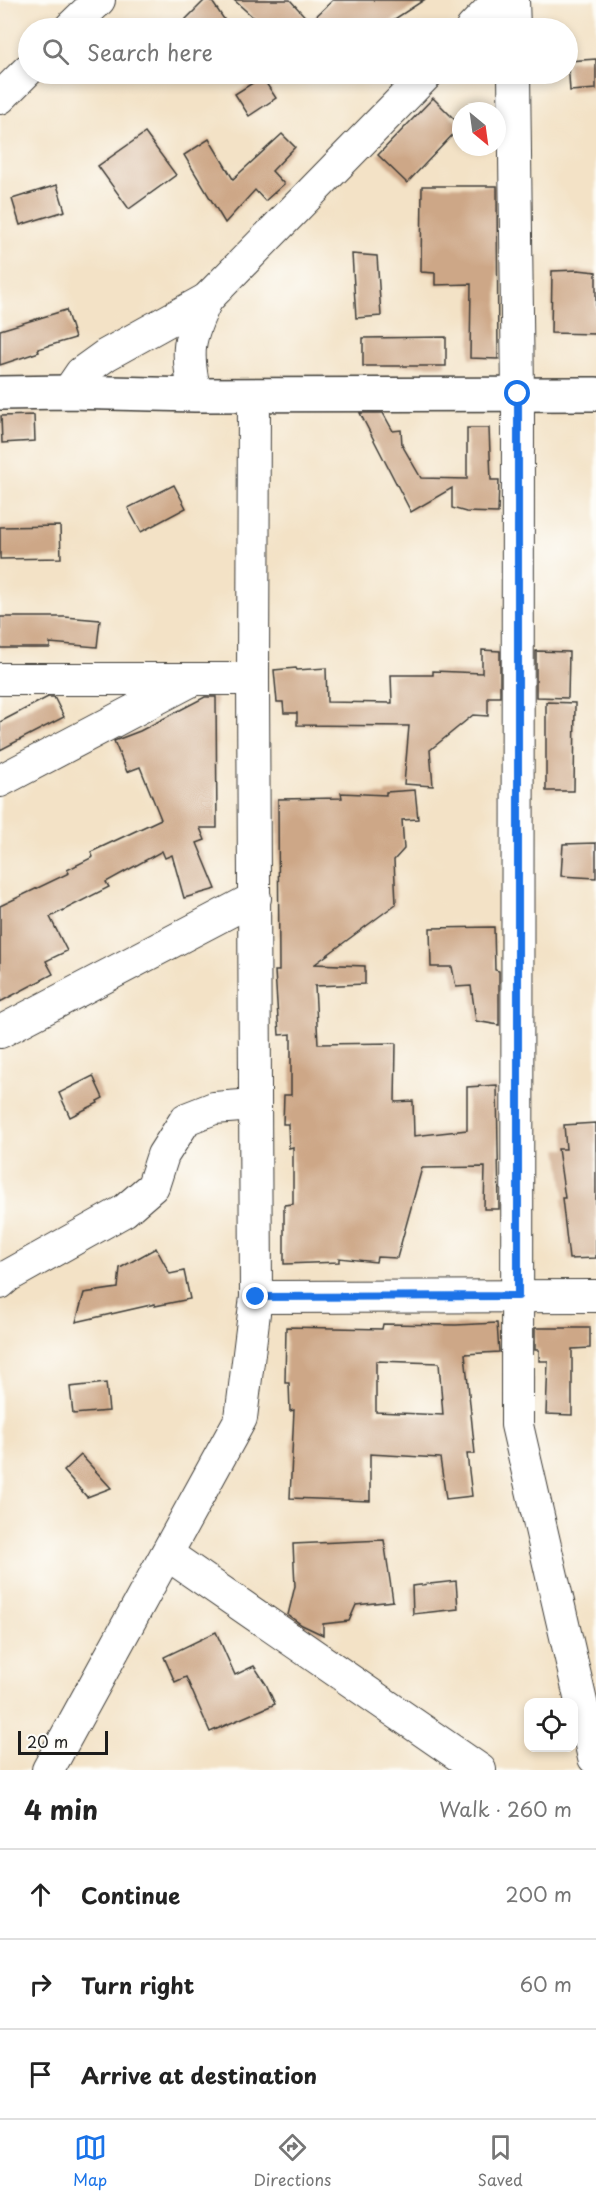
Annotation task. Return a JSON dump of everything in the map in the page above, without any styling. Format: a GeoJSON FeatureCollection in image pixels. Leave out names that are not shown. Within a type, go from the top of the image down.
{"type":"FeatureCollection","features":[{"type":"Feature","properties":{"kind":"street"},"geometry":{"type":"LineString","coordinates":[[80,18],[99,0]]}},
{"type":"Feature","properties":{"kind":"street"},"geometry":{"type":"LineString","coordinates":[[481,18],[499,0]]}},
{"type":"Feature","properties":{"kind":"street"},"geometry":{"type":"LineString","coordinates":[[513,0],[514,18]]}},
{"type":"Feature","properties":{"kind":"street"},"geometry":{"type":"LineString","coordinates":[[0,98],[18,80]]}},
{"type":"Feature","properties":{"kind":"street"},"geometry":{"type":"LineString","coordinates":[[68,392],[81,373],[106,355],[207,299],[418,84]]}},
{"type":"Feature","properties":{"kind":"street"},"geometry":{"type":"LineString","coordinates":[[514,84],[518,394],[517,1425],[587,1762]]}},
{"type":"Feature","properties":{"kind":"street"},"geometry":{"type":"LineString","coordinates":[[195,395],[189,369],[189,345],[195,323],[207,299]]}},
{"type":"Feature","properties":{"kind":"street"},"geometry":{"type":"LineString","coordinates":[[0,393],[596,394]]}},
{"type":"Feature","properties":{"kind":"street"},"geometry":{"type":"LineString","coordinates":[[48,1770],[242,1418],[256,1297],[254,395]]}},
{"type":"Feature","properties":{"kind":"street"},"geometry":{"type":"LineString","coordinates":[[0,679],[253,679]]}},
{"type":"Feature","properties":{"kind":"street"},"geometry":{"type":"LineString","coordinates":[[0,781],[194,679]]}},
{"type":"Feature","properties":{"kind":"street"},"geometry":{"type":"LineString","coordinates":[[0,1032],[255,898]]}},
{"type":"Feature","properties":{"kind":"street"},"geometry":{"type":"LineString","coordinates":[[0,1283],[8,1276],[124,1211],[153,1186],[163,1155],[186,1119],[214,1108],[255,1105]]}},
{"type":"Feature","properties":{"kind":"street"},"geometry":{"type":"LineString","coordinates":[[256,1297],[596,1296]]}},
{"type":"Feature","properties":{"kind":"street"},"geometry":{"type":"LineString","coordinates":[[166,1554],[480,1770]]}},
{"type":"Feature","properties":{"kind":"building"},"geometry":{"type":"Polygon","coordinates":[[[205,0],[211,0],[223,18],[187,18],[205,0]]]}},
{"type":"Feature","properties":{"kind":"building"},"geometry":{"type":"Polygon","coordinates":[[[234,0],[290,0],[306,18],[254,18],[234,0]]]}},
{"type":"Feature","properties":{"kind":"building"},"geometry":{"type":"Polygon","coordinates":[[[333,0],[424,0],[396,18],[314,18],[333,0]]]}},
{"type":"Feature","properties":{"kind":"building"},"geometry":{"type":"Polygon","coordinates":[[[596,59],[596,89],[570,91],[570,84],[578,84],[578,60],[596,59]]]}},
{"type":"Feature","properties":{"kind":"building"},"geometry":{"type":"Polygon","coordinates":[[[251,84],[267,84],[276,98],[249,116],[235,94],[251,84]]]}},
{"type":"Feature","properties":{"kind":"building"},"geometry":{"type":"Polygon","coordinates":[[[433,98],[452,117],[452,136],[407,183],[378,155],[433,98]]]}},
{"type":"Feature","properties":{"kind":"building"},"geometry":{"type":"Polygon","coordinates":[[[145,133],[176,175],[129,209],[98,166],[145,133]]]}},
{"type":"Feature","properties":{"kind":"building"},"geometry":{"type":"Polygon","coordinates":[[[282,134],[295,147],[272,171],[284,184],[265,201],[255,190],[225,223],[184,155],[209,139],[233,179],[282,134]]]}},
{"type":"Feature","properties":{"kind":"building"},"geometry":{"type":"Polygon","coordinates":[[[57,185],[65,211],[20,225],[12,199],[57,185]]]}},
{"type":"Feature","properties":{"kind":"building"},"geometry":{"type":"Polygon","coordinates":[[[422,186],[497,186],[498,359],[470,358],[471,284],[435,285],[435,273],[421,272],[422,186]]]}},
{"type":"Feature","properties":{"kind":"building"},"geometry":{"type":"Polygon","coordinates":[[[352,254],[377,256],[381,316],[356,318],[352,254]]]}},
{"type":"Feature","properties":{"kind":"building"},"geometry":{"type":"Polygon","coordinates":[[[552,271],[596,272],[596,334],[551,333],[552,271]]]}},
{"type":"Feature","properties":{"kind":"building"},"geometry":{"type":"Polygon","coordinates":[[[66,310],[75,338],[38,349],[39,352],[0,365],[0,330],[66,310]]]}},
{"type":"Feature","properties":{"kind":"building"},"geometry":{"type":"Polygon","coordinates":[[[446,337],[446,366],[363,366],[363,338],[446,337]]]}},
{"type":"Feature","properties":{"kind":"building"},"geometry":{"type":"Polygon","coordinates":[[[360,413],[383,413],[393,431],[401,430],[402,445],[421,478],[467,479],[467,428],[489,428],[491,480],[499,480],[498,513],[466,512],[452,508],[452,488],[411,512],[360,413]]]}},
{"type":"Feature","properties":{"kind":"building"},"geometry":{"type":"Polygon","coordinates":[[[34,415],[35,441],[2,443],[1,416],[34,415]]]}},
{"type":"Feature","properties":{"kind":"building"},"geometry":{"type":"Polygon","coordinates":[[[174,485],[186,508],[141,532],[128,508],[174,485]]]}},
{"type":"Feature","properties":{"kind":"building"},"geometry":{"type":"Polygon","coordinates":[[[60,526],[61,558],[0,559],[0,527],[60,526]]]}},
{"type":"Feature","properties":{"kind":"building"},"geometry":{"type":"Polygon","coordinates":[[[0,617],[65,617],[100,620],[97,647],[50,643],[50,648],[0,648],[0,617]]]}},
{"type":"Feature","properties":{"kind":"building"},"geometry":{"type":"Polygon","coordinates":[[[482,650],[500,651],[500,697],[488,697],[488,716],[473,715],[430,750],[433,786],[404,784],[409,726],[297,725],[297,713],[284,713],[283,702],[277,702],[274,670],[326,668],[327,702],[392,703],[391,675],[433,675],[433,671],[482,673],[482,650]]]}},
{"type":"Feature","properties":{"kind":"building"},"geometry":{"type":"Polygon","coordinates":[[[536,651],[569,652],[568,698],[536,697],[536,651]]]}},
{"type":"Feature","properties":{"kind":"building"},"geometry":{"type":"Polygon","coordinates":[[[48,697],[54,697],[64,717],[0,750],[0,722],[48,697]]]}},
{"type":"Feature","properties":{"kind":"building"},"geometry":{"type":"Polygon","coordinates":[[[205,697],[216,697],[217,828],[200,828],[205,840],[197,843],[216,889],[184,898],[172,855],[165,858],[162,851],[106,882],[109,887],[50,917],[67,951],[46,961],[53,974],[0,1002],[0,906],[69,873],[67,870],[93,857],[91,852],[161,819],[140,767],[127,772],[114,741],[140,731],[205,697]]]}},
{"type":"Feature","properties":{"kind":"building"},"geometry":{"type":"Polygon","coordinates":[[[546,702],[575,703],[574,791],[546,791],[546,702]]]}},
{"type":"Feature","properties":{"kind":"building"},"geometry":{"type":"Polygon","coordinates":[[[415,790],[418,819],[402,820],[404,849],[394,860],[396,904],[315,964],[365,966],[365,984],[315,986],[318,1044],[396,1043],[395,1102],[413,1101],[414,1136],[467,1130],[467,1087],[497,1085],[499,1209],[484,1209],[485,1167],[422,1168],[397,1258],[377,1257],[376,1262],[339,1258],[339,1262],[284,1264],[284,1205],[293,1204],[293,1147],[289,1148],[288,1124],[283,1124],[284,1095],[291,1095],[291,1034],[279,1035],[275,971],[279,971],[278,799],[342,798],[341,793],[386,795],[386,792],[415,790]]]}},
{"type":"Feature","properties":{"kind":"building"},"geometry":{"type":"Polygon","coordinates":[[[596,843],[596,878],[561,876],[563,844],[596,843]]]}},
{"type":"Feature","properties":{"kind":"building"},"geometry":{"type":"Polygon","coordinates":[[[494,927],[495,970],[499,971],[499,1025],[476,1021],[471,986],[456,987],[452,967],[431,967],[430,928],[494,927]]]}},
{"type":"Feature","properties":{"kind":"building"},"geometry":{"type":"Polygon","coordinates":[[[93,1076],[103,1098],[97,1101],[98,1103],[70,1117],[59,1093],[93,1076]]]}},
{"type":"Feature","properties":{"kind":"building"},"geometry":{"type":"Polygon","coordinates":[[[596,1123],[596,1258],[569,1259],[562,1198],[565,1198],[558,1149],[566,1149],[564,1125],[596,1123]]]}},
{"type":"Feature","properties":{"kind":"building"},"geometry":{"type":"Polygon","coordinates":[[[156,1248],[170,1274],[184,1271],[190,1299],[155,1306],[155,1304],[76,1322],[84,1293],[118,1288],[120,1268],[156,1248]]]}},
{"type":"Feature","properties":{"kind":"building"},"geometry":{"type":"Polygon","coordinates":[[[497,1323],[499,1352],[465,1354],[475,1454],[467,1454],[472,1496],[446,1499],[440,1458],[370,1454],[370,1501],[290,1498],[294,1410],[290,1411],[289,1383],[285,1383],[286,1327],[382,1329],[383,1324],[497,1323]],[[376,1361],[376,1412],[443,1415],[439,1363],[376,1361]]]}},
{"type":"Feature","properties":{"kind":"building"},"geometry":{"type":"Polygon","coordinates":[[[535,1328],[590,1328],[590,1348],[572,1349],[572,1415],[546,1414],[548,1361],[539,1361],[539,1350],[535,1350],[535,1328]]]}},
{"type":"Feature","properties":{"kind":"building"},"geometry":{"type":"Polygon","coordinates":[[[106,1383],[109,1411],[73,1414],[70,1387],[106,1383]]]}},
{"type":"Feature","properties":{"kind":"building"},"geometry":{"type":"Polygon","coordinates":[[[81,1455],[111,1488],[87,1497],[64,1471],[81,1455]]]}},
{"type":"Feature","properties":{"kind":"building"},"geometry":{"type":"Polygon","coordinates":[[[384,1540],[393,1601],[356,1605],[349,1621],[323,1624],[323,1635],[288,1615],[295,1586],[293,1544],[384,1540]]]}},
{"type":"Feature","properties":{"kind":"building"},"geometry":{"type":"Polygon","coordinates":[[[456,1581],[458,1609],[413,1614],[412,1586],[456,1581]]]}},
{"type":"Feature","properties":{"kind":"building"},"geometry":{"type":"Polygon","coordinates":[[[216,1632],[235,1675],[254,1666],[275,1704],[210,1732],[186,1677],[175,1682],[164,1657],[216,1632]]]}},
{"type":"Feature","properties":{"kind":"route"},"geometry":{"type":"LineString","coordinates":[[256,1297],[518,1296],[518,394]]}}]}
